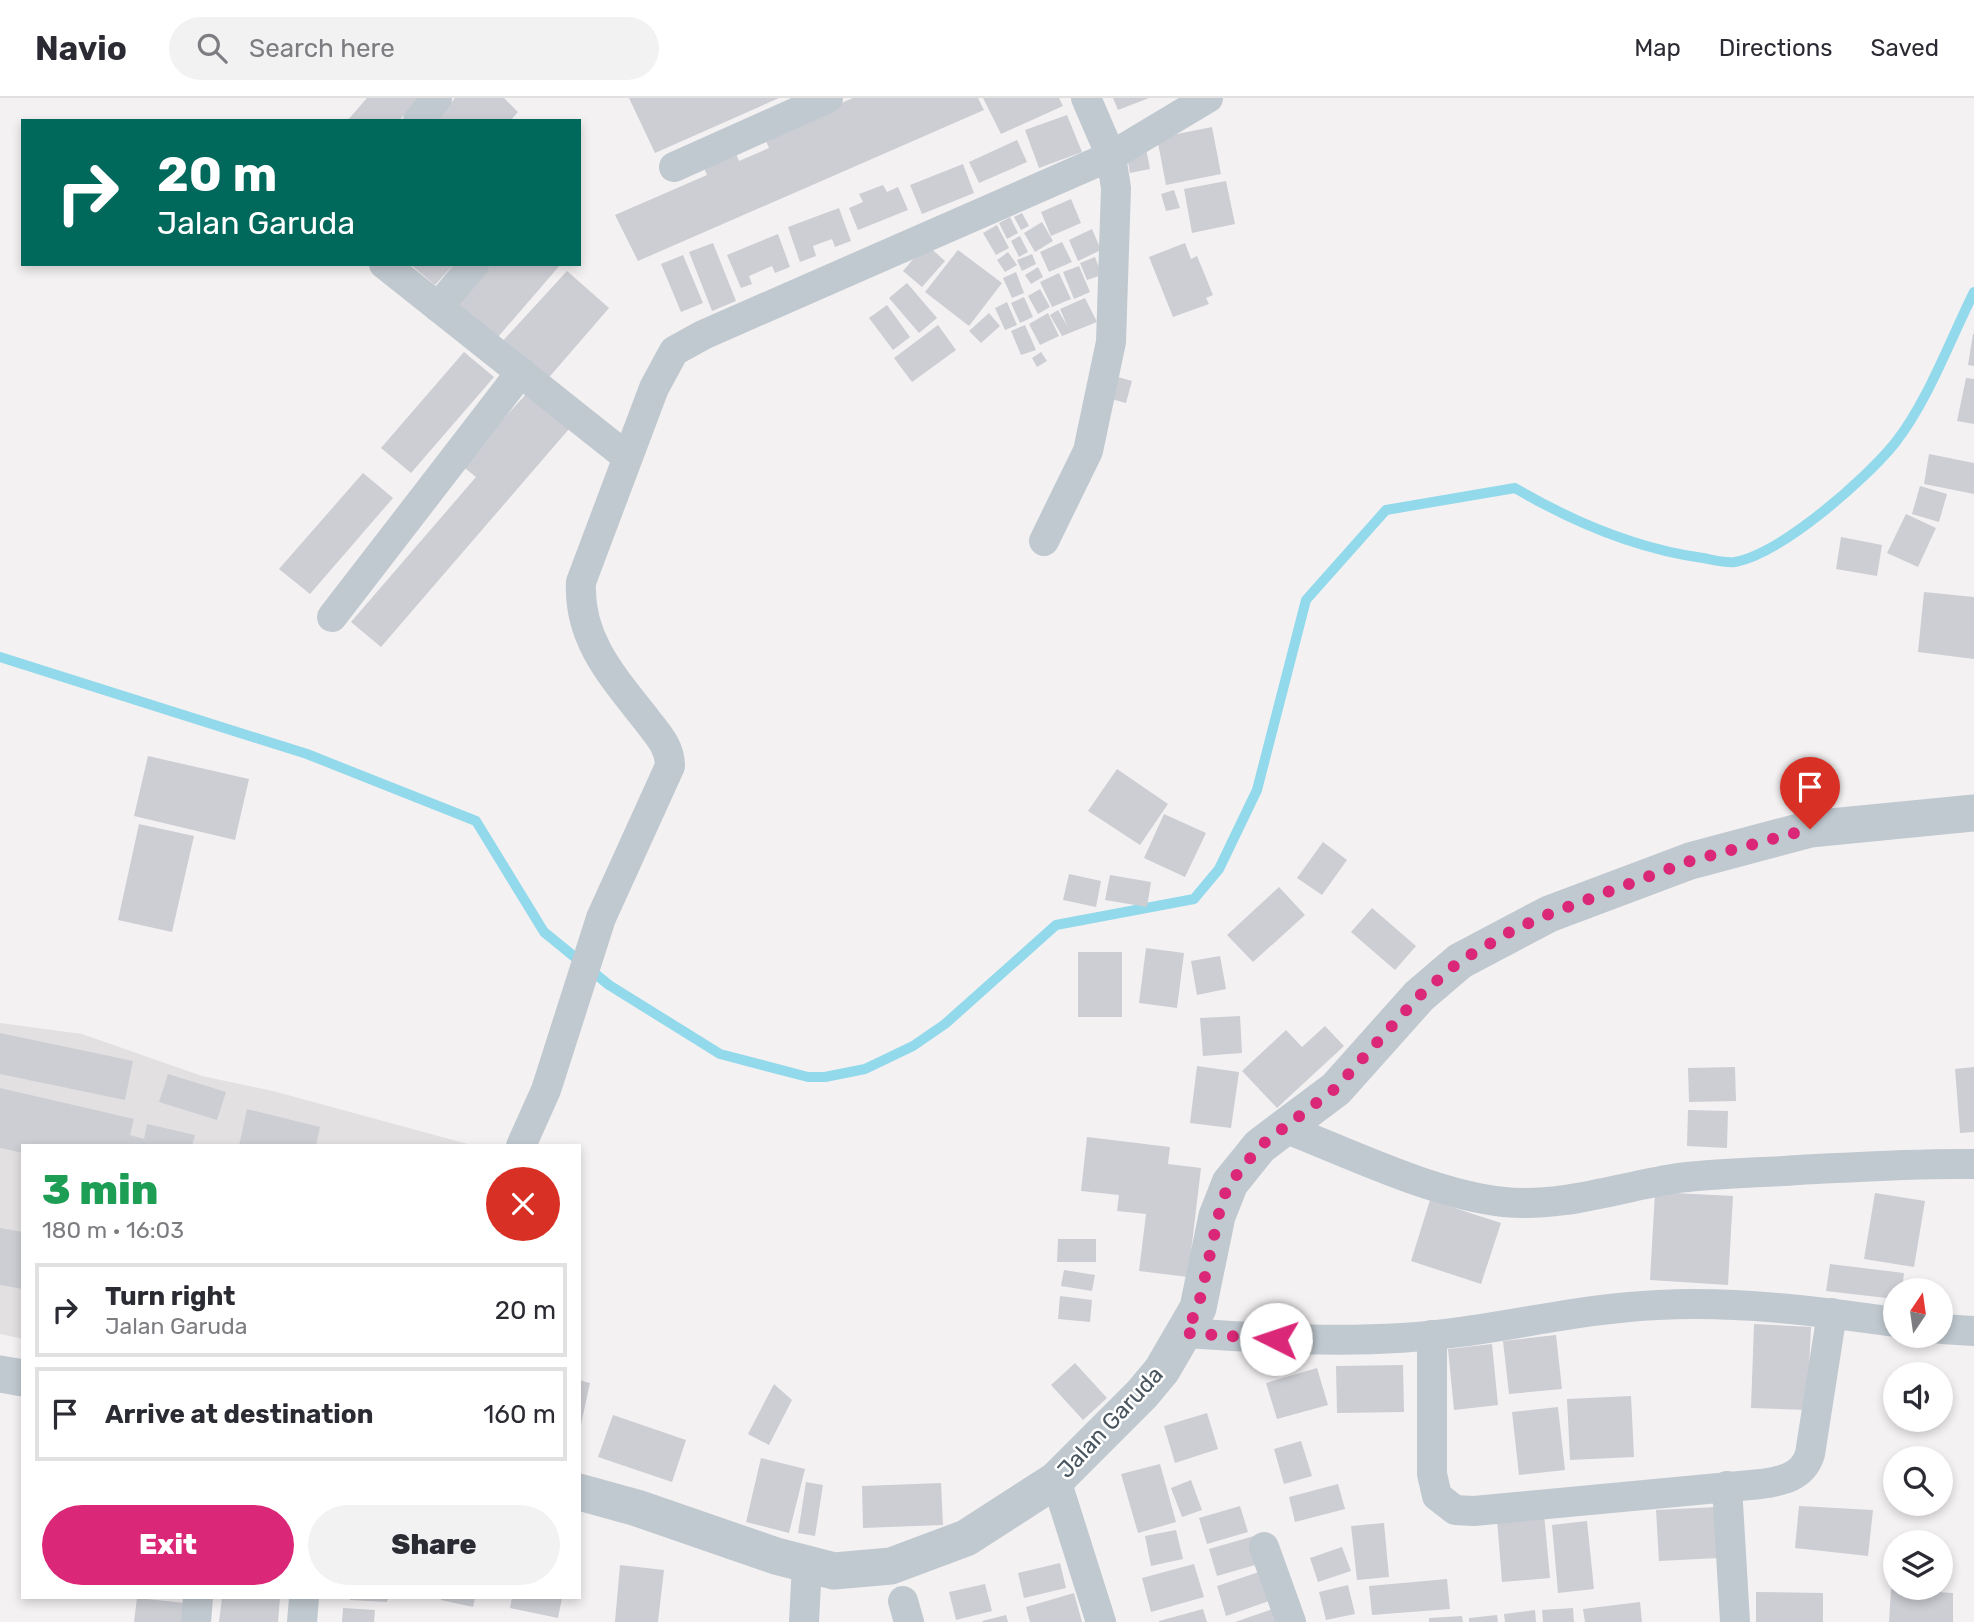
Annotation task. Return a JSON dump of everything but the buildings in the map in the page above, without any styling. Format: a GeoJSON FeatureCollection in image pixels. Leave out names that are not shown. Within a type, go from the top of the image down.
{"type":"FeatureCollection","features":[{"type":"Feature","properties":{"kind":"street"},"geometry":{"type":"LineString","coordinates":[[420,119],[437,98]]}},
{"type":"Feature","properties":{"kind":"street"},"geometry":{"type":"LineString","coordinates":[[674,167],[828,98]]}},
{"type":"Feature","properties":{"kind":"street"},"geometry":{"type":"LineString","coordinates":[[1044,541],[1088,451],[1107,364],[1116,188],[1111,156],[1086,98]]}},
{"type":"Feature","properties":{"kind":"street"},"geometry":{"type":"LineString","coordinates":[[523,1144],[546,1090],[601,918],[670,766],[667,748],[607,670],[592,645],[580,604],[581,582],[627,457],[654,388],[674,351],[703,335],[1111,156],[1208,98]]}},
{"type":"Feature","properties":{"kind":"street"},"geometry":{"type":"LineString","coordinates":[[387,266],[627,457]]}},
{"type":"Feature","properties":{"kind":"street"},"geometry":{"type":"LineString","coordinates":[[438,307],[472,266]]}},
{"type":"Feature","properties":{"kind":"street"},"geometry":{"type":"LineString","coordinates":[[332,617],[521,372]]}},
{"type":"Feature","properties":{"kind":"street","name":"Jalan Garuda"},"geometry":{"type":"LineString","coordinates":[[581,1493],[834,1571],[891,1566],[932,1554],[1000,1518],[1056,1480],[1142,1394],[1185,1333],[1198,1308],[1222,1200],[1247,1161],[1282,1127],[1336,1088],[1396,1020],[1460,961],[1515,929],[1690,861],[1810,829],[1974,813]]}},
{"type":"Feature","properties":{"kind":"street"},"geometry":{"type":"LineString","coordinates":[[1282,1127],[1415,1178],[1466,1195],[1504,1202],[1580,1197],[1672,1179],[1710,1175],[1904,1163],[1974,1164]]}},
{"type":"Feature","properties":{"kind":"street"},"geometry":{"type":"LineString","coordinates":[[1185,1333],[1330,1341],[1432,1335],[1576,1311],[1722,1303],[1883,1320]]}},
{"type":"Feature","properties":{"kind":"street"},"geometry":{"type":"LineString","coordinates":[[1432,1335],[1432,1474],[1437,1496],[1455,1510],[1474,1511],[1778,1482],[1790,1478],[1807,1464],[1832,1313]]}},
{"type":"Feature","properties":{"kind":"street"},"geometry":{"type":"LineString","coordinates":[[1953,1330],[1974,1331]]}},
{"type":"Feature","properties":{"kind":"street"},"geometry":{"type":"LineString","coordinates":[[0,1374],[21,1378]]}},
{"type":"Feature","properties":{"kind":"street"},"geometry":{"type":"LineString","coordinates":[[1056,1480],[1101,1622]]}},
{"type":"Feature","properties":{"kind":"street"},"geometry":{"type":"LineString","coordinates":[[1727,1486],[1735,1622]]}},
{"type":"Feature","properties":{"kind":"street"},"geometry":{"type":"LineString","coordinates":[[1264,1547],[1291,1622]]}},
{"type":"Feature","properties":{"kind":"street"},"geometry":{"type":"LineString","coordinates":[[804,1622],[807,1564]]}},
{"type":"Feature","properties":{"kind":"street"},"geometry":{"type":"LineString","coordinates":[[196,1622],[198,1599]]}},
{"type":"Feature","properties":{"kind":"street"},"geometry":{"type":"LineString","coordinates":[[302,1622],[304,1599]]}},
{"type":"Feature","properties":{"kind":"shaded area"},"geometry":{"type":"Polygon","coordinates":[[[0,1023],[82,1034],[202,1076],[273,1091],[468,1144],[21,1144],[21,1339],[0,1334],[0,1023]]]}},
{"type":"Feature","properties":{"kind":"waterway"},"geometry":{"type":"LineString","coordinates":[[0,657],[307,754],[476,821],[544,932],[609,985],[720,1054],[808,1077],[825,1077],[865,1069],[913,1046],[945,1024],[1056,925],[1194,899],[1219,869],[1257,790],[1306,600],[1386,510],[1515,488],[1583,523],[1654,548],[1727,562],[1754,556],[1776,545],[1844,495],[1895,443],[1928,389],[1974,292]]}},
{"type":"Feature","properties":{"kind":"route"},"geometry":{"type":"LineString","coordinates":[[1276,1339],[1185,1333],[1198,1308],[1222,1200],[1230,1183],[1260,1146],[1336,1088],[1396,1020],[1439,978],[1460,961],[1499,938],[1549,914],[1690,861],[1810,829]]}}]}
